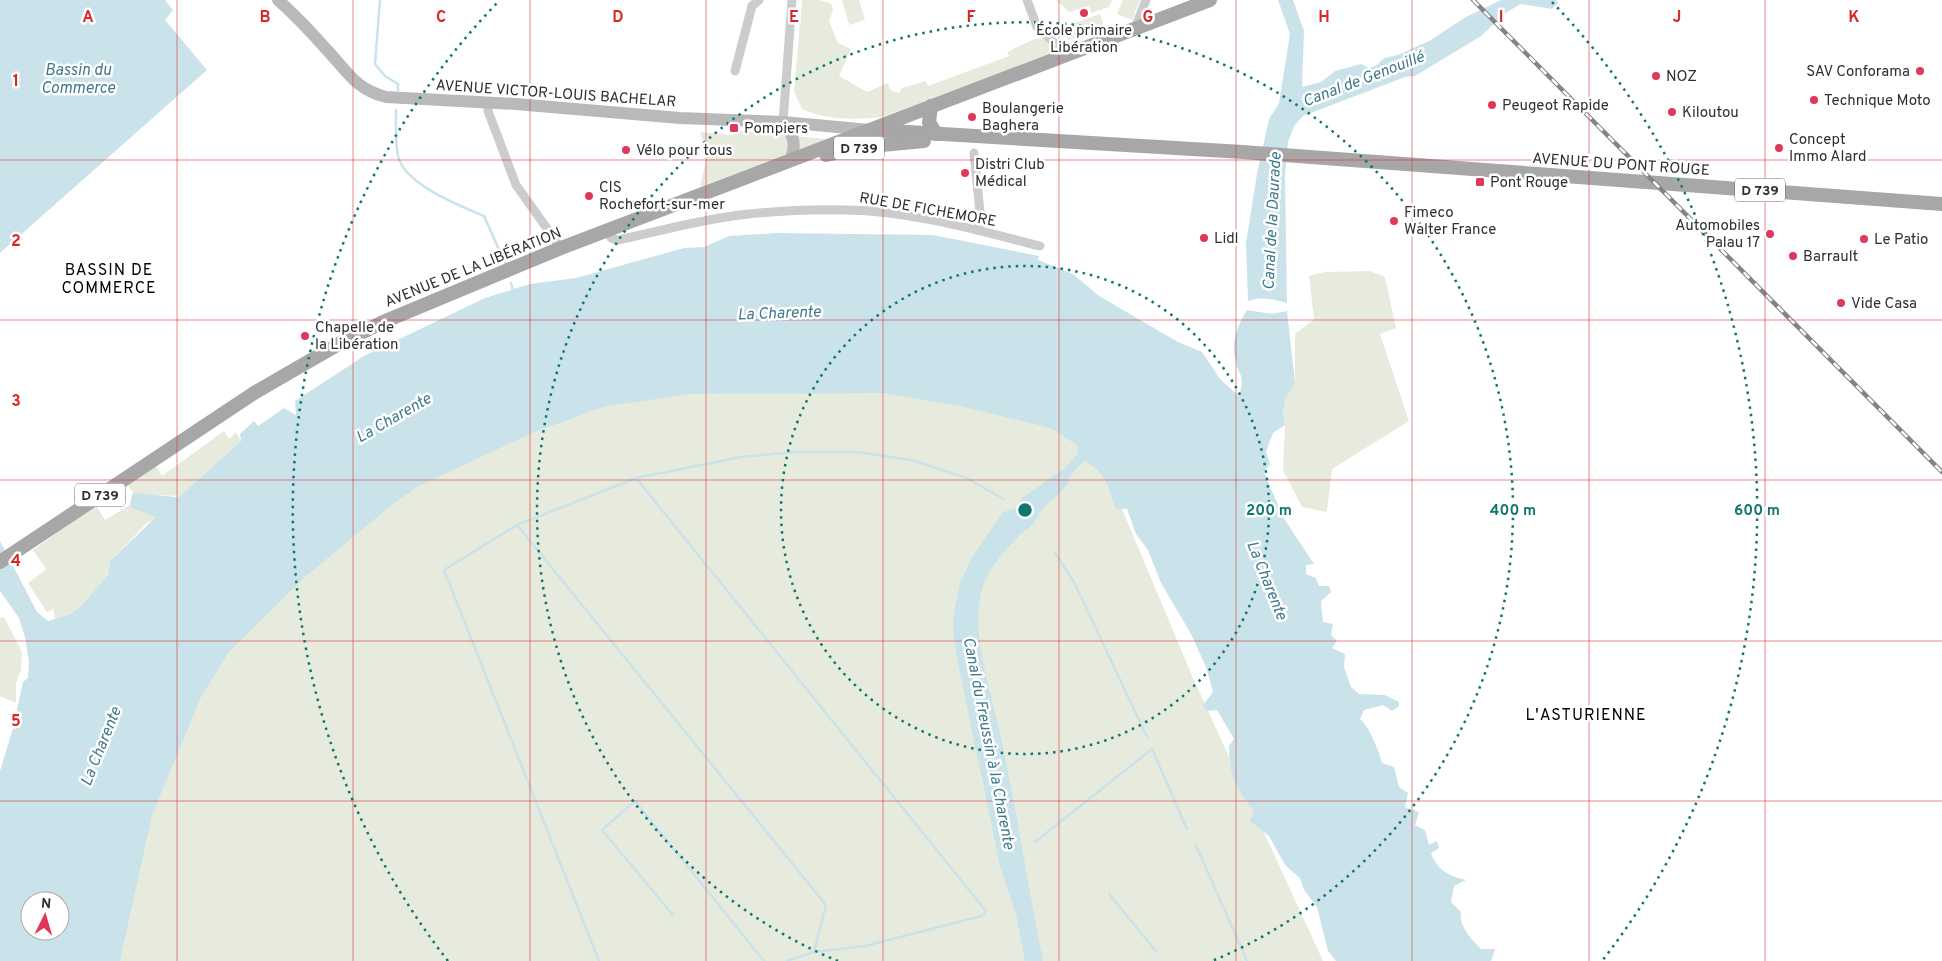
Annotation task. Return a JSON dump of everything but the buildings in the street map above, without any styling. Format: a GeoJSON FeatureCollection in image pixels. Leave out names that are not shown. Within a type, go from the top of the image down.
{"type":"FeatureCollection","features":[{"type":"Feature","properties":{"kind":"main road","name":"AVENUE VICTOR-LOUIS BACHELAR"},"geometry":{"type":"LineString","coordinates":[[278,0],[322,44],[358,84],[372,93],[386,97],[680,118],[783,122],[870,130]]}},
{"type":"Feature","properties":{"kind":"main road"},"geometry":{"type":"LineString","coordinates":[[936,134],[929,122],[931,106],[1210,0]]}},
{"type":"Feature","properties":{"kind":"main road","name":"D 739"},"geometry":{"type":"LineString","coordinates":[[870,130],[931,106]]}},
{"type":"Feature","properties":{"kind":"main road"},"geometry":{"type":"LineString","coordinates":[[783,122],[795,141],[790,161]]}},
{"type":"Feature","properties":{"kind":"main road","name":"D 739"},"geometry":{"type":"LineString","coordinates":[[870,130],[953,136]]}},
{"type":"Feature","properties":{"kind":"main road","name":"AVENUE DE LA LIBÉRATION"},"geometry":{"type":"LineString","coordinates":[[0,562],[254,393],[337,345],[428,302],[560,248],[870,130]]}},
{"type":"Feature","properties":{"kind":"main road","name":"D 739"},"geometry":{"type":"LineString","coordinates":[[767,170],[840,151],[904,142],[933,141],[953,136]]}},
{"type":"Feature","properties":{"kind":"main road","name":"AVENUE DU PONT ROUGE"},"geometry":{"type":"LineString","coordinates":[[953,136],[1255,153],[1942,204]]}},
{"type":"Feature","properties":{"kind":"street"},"geometry":{"type":"LineString","coordinates":[[735,71],[752,6],[759,0]]}},
{"type":"Feature","properties":{"kind":"street"},"geometry":{"type":"LineString","coordinates":[[783,122],[792,0]]}},
{"type":"Feature","properties":{"kind":"street"},"geometry":{"type":"LineString","coordinates":[[1027,0],[1038,27],[1067,54]]}},
{"type":"Feature","properties":{"kind":"street"},"geometry":{"type":"LineString","coordinates":[[1135,28],[1146,0]]}},
{"type":"Feature","properties":{"kind":"street"},"geometry":{"type":"LineString","coordinates":[[488,103],[488,111],[516,185],[560,248]]}},
{"type":"Feature","properties":{"kind":"street"},"geometry":{"type":"LineString","coordinates":[[974,153],[981,222],[977,230]]}},
{"type":"Feature","properties":{"kind":"street","name":"RUE DE FICHEMORE"},"geometry":{"type":"LineString","coordinates":[[608,230],[611,238],[616,240],[737,215],[786,210],[848,210],[892,215],[977,230],[1040,246]]}},
{"type":"Feature","properties":{"kind":"shaded area"},"geometry":{"type":"Polygon","coordinates":[[[802,0],[820,0],[831,4],[833,10],[829,21],[838,43],[851,49],[839,76],[867,92],[888,83],[890,90],[899,93],[902,88],[926,81],[928,86],[1009,56],[1007,52],[1034,39],[1042,38],[1050,44],[1051,56],[882,117],[852,119],[811,113],[802,109],[794,92],[802,0]]]}},
{"type":"Feature","properties":{"kind":"shaded area"},"geometry":{"type":"Polygon","coordinates":[[[842,0],[859,0],[865,20],[849,25],[842,0]]]}},
{"type":"Feature","properties":{"kind":"shaded area"},"geometry":{"type":"Polygon","coordinates":[[[1056,0],[1112,0],[1109,7],[1091,13],[1089,6],[1069,12],[1056,0]]]}},
{"type":"Feature","properties":{"kind":"shaded area"},"geometry":{"type":"Polygon","coordinates":[[[1123,0],[1140,0],[1132,20],[1117,14],[1123,0]]]}},
{"type":"Feature","properties":{"kind":"shaded area"},"geometry":{"type":"Polygon","coordinates":[[[1100,14],[1104,27],[1068,40],[1063,27],[1100,14]]]}},
{"type":"Feature","properties":{"kind":"shaded area"},"geometry":{"type":"Polygon","coordinates":[[[740,131],[827,139],[700,187],[707,156],[700,132],[732,135],[740,131]]]}},
{"type":"Feature","properties":{"kind":"shaded area"},"geometry":{"type":"Polygon","coordinates":[[[1370,271],[1385,277],[1396,328],[1380,334],[1409,421],[1332,469],[1327,512],[1302,507],[1283,470],[1285,425],[1283,412],[1286,397],[1295,383],[1295,334],[1314,319],[1309,276],[1325,272],[1370,271]]]}},
{"type":"Feature","properties":{"kind":"shaded area"},"geometry":{"type":"Polygon","coordinates":[[[888,360],[1093,440],[1193,678],[1323,961],[95,961],[193,669],[456,430],[888,360]]]}},
{"type":"Feature","properties":{"kind":"shaded area"},"geometry":{"type":"Polygon","coordinates":[[[224,431],[229,439],[236,432],[241,441],[180,496],[134,494],[128,485],[156,466],[162,476],[224,431]]]}},
{"type":"Feature","properties":{"kind":"shaded area"},"geometry":{"type":"Polygon","coordinates":[[[96,505],[105,520],[130,505],[157,517],[146,524],[110,561],[108,575],[81,606],[70,614],[55,619],[53,609],[47,612],[28,583],[46,569],[33,550],[96,505]]]}},
{"type":"Feature","properties":{"kind":"shaded area"},"geometry":{"type":"Polygon","coordinates":[[[4,617],[22,652],[21,670],[16,683],[16,703],[0,696],[0,618],[4,617]]]}},
{"type":"Feature","properties":{"kind":"water","name":"Bassin du Commerce"},"geometry":{"type":"Polygon","coordinates":[[[0,0],[165,0],[173,10],[165,20],[207,70],[0,253],[0,0]]]}},
{"type":"Feature","properties":{"kind":"water"},"geometry":{"type":"Polygon","coordinates":[[[1278,0],[1293,0],[1304,31],[1302,87],[1321,82],[1335,71],[1361,64],[1369,68],[1377,65],[1384,58],[1398,55],[1429,41],[1466,17],[1501,0],[1556,0],[1558,3],[1552,9],[1521,4],[1507,12],[1481,36],[1415,76],[1405,77],[1303,116],[1294,126],[1288,142],[1285,174],[1287,303],[1263,298],[1248,301],[1246,243],[1257,174],[1269,119],[1279,103],[1290,34],[1278,0]]]}},
{"type":"Feature","properties":{"kind":"water","name":"La Charente"},"geometry":{"type":"Polygon","coordinates":[[[776,233],[933,235],[1039,256],[1038,260],[1073,274],[1099,296],[1178,342],[1202,352],[1221,380],[1239,396],[1242,379],[1236,364],[1234,345],[1238,327],[1247,310],[1272,314],[1287,311],[1295,383],[1286,397],[1283,412],[1285,425],[1273,433],[1266,452],[1270,464],[1264,472],[1283,517],[1314,564],[1306,565],[1306,574],[1316,578],[1319,586],[1329,586],[1331,592],[1321,601],[1323,622],[1333,624],[1331,635],[1337,641],[1332,648],[1345,654],[1344,667],[1351,687],[1359,694],[1385,695],[1399,702],[1399,706],[1392,711],[1383,705],[1364,710],[1360,719],[1370,733],[1382,763],[1394,767],[1399,787],[1408,793],[1405,807],[1419,812],[1415,825],[1425,830],[1429,845],[1437,841],[1439,848],[1431,853],[1437,864],[1449,874],[1466,880],[1454,886],[1451,902],[1461,912],[1462,923],[1466,932],[1481,949],[1495,949],[1491,961],[1336,961],[1328,951],[1317,907],[1304,890],[1300,878],[1285,865],[1269,836],[1250,821],[1254,811],[1242,795],[1232,774],[1229,746],[1234,739],[1217,710],[1206,711],[1203,705],[1213,692],[1206,667],[1191,634],[1161,583],[1148,550],[1136,534],[1127,509],[1116,509],[1107,484],[1100,472],[1078,458],[1077,445],[1051,428],[964,407],[884,393],[689,394],[603,407],[532,433],[417,487],[393,504],[306,576],[228,653],[201,697],[152,815],[120,961],[0,961],[0,771],[13,728],[23,682],[28,678],[29,662],[25,637],[19,618],[0,591],[0,541],[37,612],[48,621],[70,614],[81,606],[108,575],[110,561],[156,517],[132,508],[130,505],[132,494],[180,496],[241,441],[240,434],[254,421],[258,426],[284,408],[296,415],[295,401],[364,356],[485,298],[530,284],[576,278],[684,248],[704,247],[729,236],[776,233]]]}},
{"type":"Feature","properties":{"kind":"water"},"geometry":{"type":"Polygon","coordinates":[[[1065,468],[1072,468],[1071,476],[1065,488],[1040,512],[1035,522],[1015,540],[994,565],[983,586],[979,604],[978,622],[983,662],[1007,766],[1043,961],[1025,961],[1016,914],[1000,866],[956,653],[953,628],[960,583],[971,559],[1003,512],[1015,509],[1023,497],[1065,468]]]}},
{"type":"Feature","properties":{"kind":"waterway"},"geometry":{"type":"LineString","coordinates":[[380,0],[375,64],[385,76],[398,84],[398,90]]}},
{"type":"Feature","properties":{"kind":"waterway"},"geometry":{"type":"LineString","coordinates":[[396,110],[397,150],[403,166],[411,176],[434,193],[484,216],[505,263]]}},
{"type":"Feature","properties":{"kind":"waterway"},"geometry":{"type":"LineString","coordinates":[[511,283],[513,291]]}},
{"type":"Feature","properties":{"kind":"waterway","name":"Canal du Freussin à la Charente"},"geometry":{"type":"LineString","coordinates":[[1064,476],[1087,450]]}},
{"type":"Feature","properties":{"kind":"waterway"},"geometry":{"type":"LineString","coordinates":[[636,478],[741,457],[795,452],[857,452],[911,460],[964,477],[1004,499]]}},
{"type":"Feature","properties":{"kind":"waterway"},"geometry":{"type":"LineString","coordinates":[[517,525],[636,478],[986,911],[982,916],[865,946],[814,952]]}},
{"type":"Feature","properties":{"kind":"waterway"},"geometry":{"type":"LineString","coordinates":[[599,961],[444,570],[517,525],[826,905],[814,952],[787,961]]}},
{"type":"Feature","properties":{"kind":"waterway"},"geometry":{"type":"LineString","coordinates":[[1055,553],[1074,582],[1147,737]]}},
{"type":"Feature","properties":{"kind":"waterway"},"geometry":{"type":"LineString","coordinates":[[1035,842],[1152,749],[1187,829]]}},
{"type":"Feature","properties":{"kind":"waterway"},"geometry":{"type":"LineString","coordinates":[[673,915],[602,830],[635,801],[764,961]]}},
{"type":"Feature","properties":{"kind":"waterway"},"geometry":{"type":"LineString","coordinates":[[1196,845],[1247,961]]}},
{"type":"Feature","properties":{"kind":"waterway"},"geometry":{"type":"LineString","coordinates":[[1109,894],[1156,951]]}},
{"type":"Feature","properties":{"kind":"railway"},"geometry":{"type":"LineString","coordinates":[[1473,0],[1942,472]]}},
{"type":"Feature","properties":{"kind":"place","name":"École primaire Libération"},"geometry":{"type":"Point","coordinates":[1084,13]}},
{"type":"Feature","properties":{"kind":"place","name":"SAV Conforama"},"geometry":{"type":"Point","coordinates":[1920,71]}},
{"type":"Feature","properties":{"kind":"place","name":"NOZ"},"geometry":{"type":"Point","coordinates":[1656,76]}},
{"type":"Feature","properties":{"kind":"place","name":"Technique Moto"},"geometry":{"type":"Point","coordinates":[1814,100]}},
{"type":"Feature","properties":{"kind":"place","name":"Peugeot Rapide"},"geometry":{"type":"Point","coordinates":[1492,105]}},
{"type":"Feature","properties":{"kind":"place","name":"Kiloutou"},"geometry":{"type":"Point","coordinates":[1672,112]}},
{"type":"Feature","properties":{"kind":"place","name":"Boulangerie Baghera"},"geometry":{"type":"Point","coordinates":[972,117]}},
{"type":"Feature","properties":{"kind":"place","name":"Pompiers"},"geometry":{"type":"Point","coordinates":[734,128]}},
{"type":"Feature","properties":{"kind":"place","name":"Concept Immo Alard"},"geometry":{"type":"Point","coordinates":[1779,148]}},
{"type":"Feature","properties":{"kind":"place","name":"Vélo pour tous"},"geometry":{"type":"Point","coordinates":[626,150]}},
{"type":"Feature","properties":{"kind":"place","name":"Distri Club Médical"},"geometry":{"type":"Point","coordinates":[965,173]}},
{"type":"Feature","properties":{"kind":"place","name":"Pont Rouge"},"geometry":{"type":"Point","coordinates":[1480,182]}},
{"type":"Feature","properties":{"kind":"place","name":"CIS Rochefort-sur-mer"},"geometry":{"type":"Point","coordinates":[589,196]}},
{"type":"Feature","properties":{"kind":"place","name":"Fimeco Walter France"},"geometry":{"type":"Point","coordinates":[1394,221]}},
{"type":"Feature","properties":{"kind":"place","name":"Automobiles Palau 17"},"geometry":{"type":"Point","coordinates":[1770,234]}},
{"type":"Feature","properties":{"kind":"place","name":"Lidl"},"geometry":{"type":"Point","coordinates":[1204,238]}},
{"type":"Feature","properties":{"kind":"place","name":"Le Patio"},"geometry":{"type":"Point","coordinates":[1864,239]}},
{"type":"Feature","properties":{"kind":"place","name":"Barrault"},"geometry":{"type":"Point","coordinates":[1793,256]}},
{"type":"Feature","properties":{"kind":"place","name":"Vide Casa"},"geometry":{"type":"Point","coordinates":[1841,303]}},
{"type":"Feature","properties":{"kind":"place","name":"Chapelle de la Libération"},"geometry":{"type":"Point","coordinates":[305,336]}},
{"type":"Feature","properties":{"kind":"district","name":"BASSIN DE COMMERCE"},"geometry":{"type":"Point","coordinates":[109,278]}},
{"type":"Feature","properties":{"kind":"district","name":"L'ASTURIENNE"},"geometry":{"type":"Point","coordinates":[1586,714]}},
{"type":"Feature","properties":{"kind":"water label","name":"Canal de Genouillé"},"geometry":{"type":"Point","coordinates":[1363,78]}},
{"type":"Feature","properties":{"kind":"water label","name":"Canal de la Daurade"},"geometry":{"type":"Point","coordinates":[1271,221]}}]}
